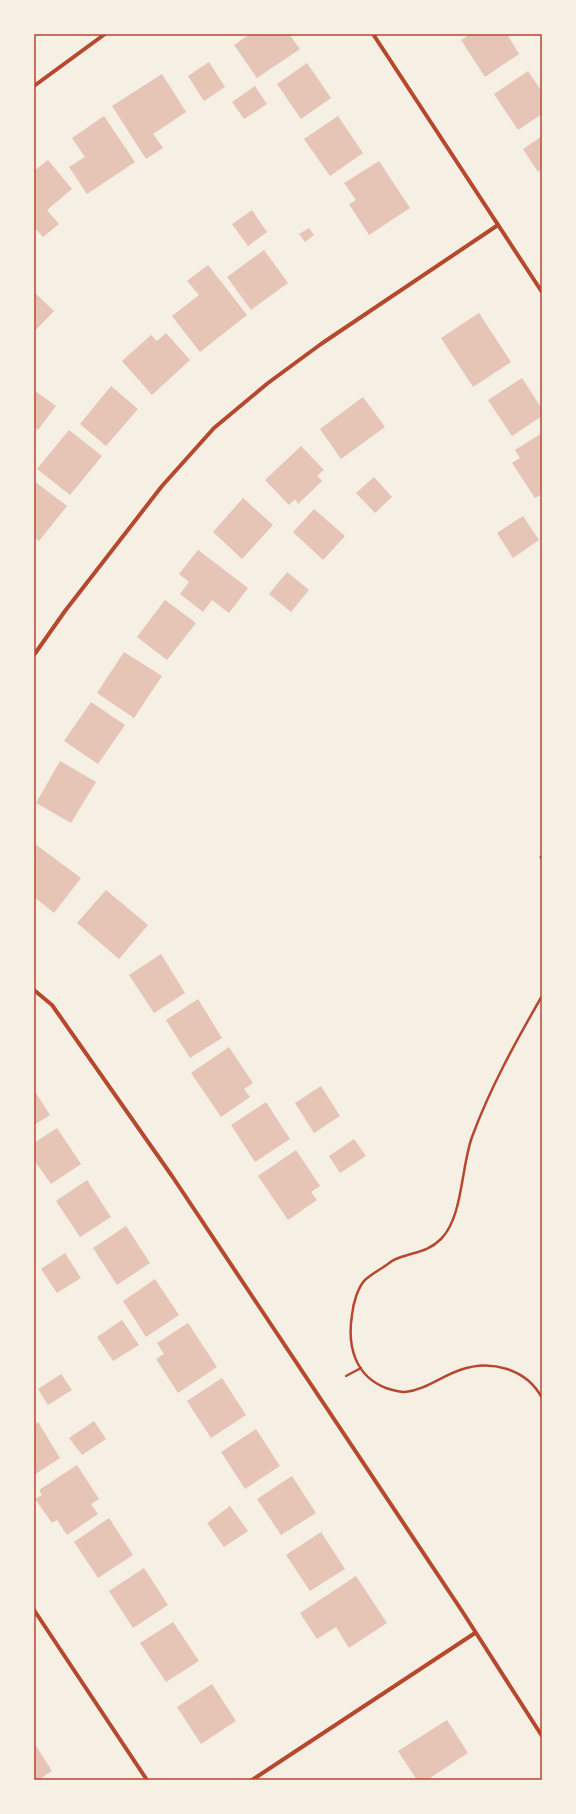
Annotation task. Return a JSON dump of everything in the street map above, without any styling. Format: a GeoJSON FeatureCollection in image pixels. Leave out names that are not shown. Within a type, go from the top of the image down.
{"type":"FeatureCollection","features":[{"type":"Feature","properties":{"kind":"street"},"geometry":{"type":"LineString","coordinates":[[34,86],[105,34]]}},
{"type":"Feature","properties":{"kind":"street"},"geometry":{"type":"LineString","coordinates":[[373,34],[542,292]]}},
{"type":"Feature","properties":{"kind":"street"},"geometry":{"type":"LineString","coordinates":[[34,655],[65,611],[162,486],[214,428],[268,383],[321,344],[498,225]]}},
{"type":"Feature","properties":{"kind":"street"},"geometry":{"type":"LineString","coordinates":[[34,990],[52,1005],[172,1176],[542,1736]]}},
{"type":"Feature","properties":{"kind":"street"},"geometry":{"type":"LineString","coordinates":[[34,1610],[148,1780]]}},
{"type":"Feature","properties":{"kind":"street"},"geometry":{"type":"LineString","coordinates":[[252,1780],[475,1633]]}},
{"type":"Feature","properties":{"kind":"path"},"geometry":{"type":"LineString","coordinates":[[542,996],[503,1066],[484,1106],[466,1155],[455,1215],[441,1239],[422,1252],[396,1259],[365,1280],[357,1296],[352,1314],[350,1335],[353,1351],[360,1368],[365,1375],[378,1384],[392,1390],[404,1392],[415,1389],[460,1369],[482,1366],[498,1367],[525,1376],[536,1387],[542,1398]]}},
{"type":"Feature","properties":{"kind":"path"},"geometry":{"type":"LineString","coordinates":[[346,1376],[360,1368]]}},
{"type":"Feature","properties":{"kind":"building"},"geometry":{"type":"Polygon","coordinates":[[[246,34],[289,34],[300,49],[257,78],[234,45],[247,36],[246,34]]]}},
{"type":"Feature","properties":{"kind":"building"},"geometry":{"type":"Polygon","coordinates":[[[471,34],[507,34],[519,54],[485,77],[461,40],[471,34]]]}},
{"type":"Feature","properties":{"kind":"building"},"geometry":{"type":"Polygon","coordinates":[[[209,62],[225,87],[204,101],[188,76],[209,62]]]}},
{"type":"Feature","properties":{"kind":"building"},"geometry":{"type":"Polygon","coordinates":[[[307,63],[331,98],[301,119],[277,84],[307,63]]]}},
{"type":"Feature","properties":{"kind":"building"},"geometry":{"type":"Polygon","coordinates":[[[528,71],[542,92],[542,114],[518,130],[494,94],[528,71]]]}},
{"type":"Feature","properties":{"kind":"building"},"geometry":{"type":"Polygon","coordinates":[[[162,74],[186,112],[153,134],[163,148],[146,159],[112,106],[162,74]]]}},
{"type":"Feature","properties":{"kind":"building"},"geometry":{"type":"Polygon","coordinates":[[[255,86],[267,104],[244,119],[232,102],[255,86]]]}},
{"type":"Feature","properties":{"kind":"building"},"geometry":{"type":"Polygon","coordinates":[[[104,116],[135,162],[87,194],[69,167],[85,157],[72,138],[104,116]]]}},
{"type":"Feature","properties":{"kind":"building"},"geometry":{"type":"Polygon","coordinates":[[[338,116],[363,153],[330,176],[304,139],[338,116]]]}},
{"type":"Feature","properties":{"kind":"building"},"geometry":{"type":"Polygon","coordinates":[[[542,136],[542,169],[538,172],[523,149],[542,136]]]}},
{"type":"Feature","properties":{"kind":"building"},"geometry":{"type":"Polygon","coordinates":[[[48,160],[72,189],[47,210],[59,224],[43,237],[34,227],[34,171],[48,160]]]}},
{"type":"Feature","properties":{"kind":"building"},"geometry":{"type":"Polygon","coordinates":[[[379,161],[410,208],[369,235],[349,204],[356,200],[344,183],[379,161]]]}},
{"type":"Feature","properties":{"kind":"building"},"geometry":{"type":"Polygon","coordinates":[[[252,210],[267,232],[248,246],[232,224],[252,210]]]}},
{"type":"Feature","properties":{"kind":"building"},"geometry":{"type":"Polygon","coordinates":[[[309,228],[314,235],[305,242],[299,234],[309,228]]]}},
{"type":"Feature","properties":{"kind":"building"},"geometry":{"type":"Polygon","coordinates":[[[264,250],[288,283],[251,310],[227,277],[264,250]]]}},
{"type":"Feature","properties":{"kind":"building"},"geometry":{"type":"Polygon","coordinates":[[[208,265],[247,315],[200,352],[172,316],[199,295],[187,281],[208,265]]]}},
{"type":"Feature","properties":{"kind":"building"},"geometry":{"type":"Polygon","coordinates":[[[34,292],[54,311],[35,331],[34,330],[34,292]]]}},
{"type":"Feature","properties":{"kind":"building"},"geometry":{"type":"Polygon","coordinates":[[[479,313],[511,362],[473,387],[441,338],[479,313]]]}},
{"type":"Feature","properties":{"kind":"building"},"geometry":{"type":"Polygon","coordinates":[[[166,333],[190,360],[152,395],[122,361],[151,335],[157,341],[166,333]]]}},
{"type":"Feature","properties":{"kind":"building"},"geometry":{"type":"Polygon","coordinates":[[[522,378],[542,409],[542,416],[512,436],[488,400],[522,378]]]}},
{"type":"Feature","properties":{"kind":"building"},"geometry":{"type":"Polygon","coordinates":[[[111,386],[138,409],[106,446],[80,424],[111,386]]]}},
{"type":"Feature","properties":{"kind":"building"},"geometry":{"type":"Polygon","coordinates":[[[34,390],[56,406],[38,430],[34,427],[34,390]]]}},
{"type":"Feature","properties":{"kind":"building"},"geometry":{"type":"Polygon","coordinates":[[[363,397],[385,427],[341,459],[320,429],[363,397]]]}},
{"type":"Feature","properties":{"kind":"building"},"geometry":{"type":"Polygon","coordinates":[[[69,430],[102,456],[70,495],[37,469],[69,430]]]}},
{"type":"Feature","properties":{"kind":"building"},"geometry":{"type":"Polygon","coordinates":[[[542,433],[542,494],[535,498],[512,463],[520,458],[515,450],[542,433]]]}},
{"type":"Feature","properties":{"kind":"building"},"geometry":{"type":"Polygon","coordinates":[[[301,446],[324,470],[317,476],[322,481],[298,504],[295,499],[289,505],[265,480],[301,446]]]}},
{"type":"Feature","properties":{"kind":"building"},"geometry":{"type":"Polygon","coordinates":[[[374,477],[392,497],[375,513],[356,493],[374,477]]]}},
{"type":"Feature","properties":{"kind":"building"},"geometry":{"type":"Polygon","coordinates":[[[34,481],[67,506],[39,541],[34,537],[34,481]]]}},
{"type":"Feature","properties":{"kind":"building"},"geometry":{"type":"Polygon","coordinates":[[[243,498],[273,525],[242,559],[213,532],[243,498]]]}},
{"type":"Feature","properties":{"kind":"building"},"geometry":{"type":"Polygon","coordinates":[[[314,509],[345,536],[323,560],[293,532],[314,509]]]}},
{"type":"Feature","properties":{"kind":"building"},"geometry":{"type":"Polygon","coordinates":[[[523,516],[539,540],[513,558],[497,533],[523,516]]]}},
{"type":"Feature","properties":{"kind":"building"},"geometry":{"type":"Polygon","coordinates":[[[198,550],[248,588],[229,613],[212,600],[203,612],[180,594],[189,582],[179,574],[198,550]]]}},
{"type":"Feature","properties":{"kind":"building"},"geometry":{"type":"Polygon","coordinates":[[[287,572],[309,590],[291,612],[269,594],[287,572]]]}},
{"type":"Feature","properties":{"kind":"building"},"geometry":{"type":"Polygon","coordinates":[[[165,600],[196,623],[167,660],[137,637],[165,600]]]}},
{"type":"Feature","properties":{"kind":"building"},"geometry":{"type":"Polygon","coordinates":[[[124,652],[162,676],[134,718],[97,693],[124,652]]]}},
{"type":"Feature","properties":{"kind":"building"},"geometry":{"type":"Polygon","coordinates":[[[91,702],[125,725],[98,764],[64,741],[91,702]]]}},
{"type":"Feature","properties":{"kind":"building"},"geometry":{"type":"Polygon","coordinates":[[[60,761],[96,782],[71,823],[36,803],[60,761]]]}},
{"type":"Feature","properties":{"kind":"building"},"geometry":{"type":"Polygon","coordinates":[[[35,844],[81,878],[54,913],[34,897],[35,844]]]}},
{"type":"Feature","properties":{"kind":"building"},"geometry":{"type":"Polygon","coordinates":[[[106,890],[148,925],[119,959],[77,923],[106,890]]]}},
{"type":"Feature","properties":{"kind":"building"},"geometry":{"type":"Polygon","coordinates":[[[161,954],[185,993],[154,1013],[129,975],[161,954]]]}},
{"type":"Feature","properties":{"kind":"building"},"geometry":{"type":"Polygon","coordinates":[[[198,999],[222,1038],[190,1058],[166,1020],[198,999]]]}},
{"type":"Feature","properties":{"kind":"building"},"geometry":{"type":"Polygon","coordinates":[[[229,1047],[253,1083],[244,1089],[250,1097],[221,1117],[191,1073],[229,1047]]]}},
{"type":"Feature","properties":{"kind":"building"},"geometry":{"type":"Polygon","coordinates":[[[321,1086],[340,1116],[314,1133],[295,1103],[321,1086]]]}},
{"type":"Feature","properties":{"kind":"building"},"geometry":{"type":"Polygon","coordinates":[[[34,1090],[50,1115],[34,1125],[34,1090]]]}},
{"type":"Feature","properties":{"kind":"building"},"geometry":{"type":"Polygon","coordinates":[[[266,1102],[290,1139],[255,1162],[231,1125],[266,1102]]]}},
{"type":"Feature","properties":{"kind":"building"},"geometry":{"type":"Polygon","coordinates":[[[57,1128],[81,1164],[51,1184],[34,1160],[34,1143],[57,1128]]]}},
{"type":"Feature","properties":{"kind":"building"},"geometry":{"type":"Polygon","coordinates":[[[354,1139],[366,1156],[340,1173],[329,1156],[354,1139]]]}},
{"type":"Feature","properties":{"kind":"building"},"geometry":{"type":"Polygon","coordinates":[[[296,1150],[320,1186],[311,1192],[317,1200],[288,1220],[258,1176],[296,1150]]]}},
{"type":"Feature","properties":{"kind":"building"},"geometry":{"type":"Polygon","coordinates":[[[87,1180],[111,1217],[80,1237],[56,1201],[87,1180]]]}},
{"type":"Feature","properties":{"kind":"building"},"geometry":{"type":"Polygon","coordinates":[[[126,1226],[150,1263],[117,1285],[93,1248],[126,1226]]]}},
{"type":"Feature","properties":{"kind":"building"},"geometry":{"type":"Polygon","coordinates":[[[65,1253],[81,1278],[57,1293],[41,1269],[65,1253]]]}},
{"type":"Feature","properties":{"kind":"building"},"geometry":{"type":"Polygon","coordinates":[[[155,1279],[179,1315],[146,1337],[123,1301],[155,1279]]]}},
{"type":"Feature","properties":{"kind":"building"},"geometry":{"type":"Polygon","coordinates":[[[122,1320],[139,1345],[113,1361],[97,1337],[122,1320]]]}},
{"type":"Feature","properties":{"kind":"building"},"geometry":{"type":"Polygon","coordinates":[[[188,1323],[217,1367],[178,1393],[156,1359],[164,1354],[157,1343],[188,1323]]]}},
{"type":"Feature","properties":{"kind":"building"},"geometry":{"type":"Polygon","coordinates":[[[61,1374],[72,1390],[48,1405],[38,1389],[61,1374]]]}},
{"type":"Feature","properties":{"kind":"building"},"geometry":{"type":"Polygon","coordinates":[[[222,1378],[246,1415],[211,1438],[187,1401],[222,1378]]]}},
{"type":"Feature","properties":{"kind":"building"},"geometry":{"type":"Polygon","coordinates":[[[94,1421],[106,1439],[82,1455],[69,1438],[94,1421]]]}},
{"type":"Feature","properties":{"kind":"building"},"geometry":{"type":"Polygon","coordinates":[[[38,1422],[60,1458],[34,1475],[34,1425],[38,1422]]]}},
{"type":"Feature","properties":{"kind":"building"},"geometry":{"type":"Polygon","coordinates":[[[256,1429],[280,1466],[245,1489],[221,1452],[256,1429]]]}},
{"type":"Feature","properties":{"kind":"building"},"geometry":{"type":"Polygon","coordinates":[[[77,1465],[99,1499],[91,1504],[98,1514],[67,1535],[57,1520],[52,1523],[35,1499],[42,1495],[39,1490],[77,1465]]]}},
{"type":"Feature","properties":{"kind":"building"},"geometry":{"type":"Polygon","coordinates":[[[292,1476],[316,1513],[281,1535],[257,1499],[292,1476]]]}},
{"type":"Feature","properties":{"kind":"building"},"geometry":{"type":"Polygon","coordinates":[[[230,1506],[248,1531],[224,1547],[207,1523],[230,1506]]]}},
{"type":"Feature","properties":{"kind":"building"},"geometry":{"type":"Polygon","coordinates":[[[109,1518],[133,1555],[98,1578],[74,1542],[109,1518]]]}},
{"type":"Feature","properties":{"kind":"building"},"geometry":{"type":"Polygon","coordinates":[[[321,1532],[345,1569],[310,1591],[286,1555],[321,1532]]]}},
{"type":"Feature","properties":{"kind":"building"},"geometry":{"type":"Polygon","coordinates":[[[144,1568],[168,1605],[133,1628],[109,1591],[144,1568]]]}},
{"type":"Feature","properties":{"kind":"building"},"geometry":{"type":"Polygon","coordinates":[[[356,1576],[387,1623],[349,1648],[336,1627],[317,1639],[300,1613],[356,1576]]]}},
{"type":"Feature","properties":{"kind":"building"},"geometry":{"type":"Polygon","coordinates":[[[173,1622],[199,1661],[166,1682],[140,1643],[173,1622]]]}},
{"type":"Feature","properties":{"kind":"building"},"geometry":{"type":"Polygon","coordinates":[[[212,1684],[236,1721],[201,1744],[177,1707],[212,1684]]]}},
{"type":"Feature","properties":{"kind":"building"},"geometry":{"type":"Polygon","coordinates":[[[447,1720],[468,1753],[427,1780],[417,1780],[398,1751],[447,1720]]]}},
{"type":"Feature","properties":{"kind":"building"},"geometry":{"type":"Polygon","coordinates":[[[34,1743],[52,1771],[38,1780],[34,1780],[34,1743]]]}}]}
